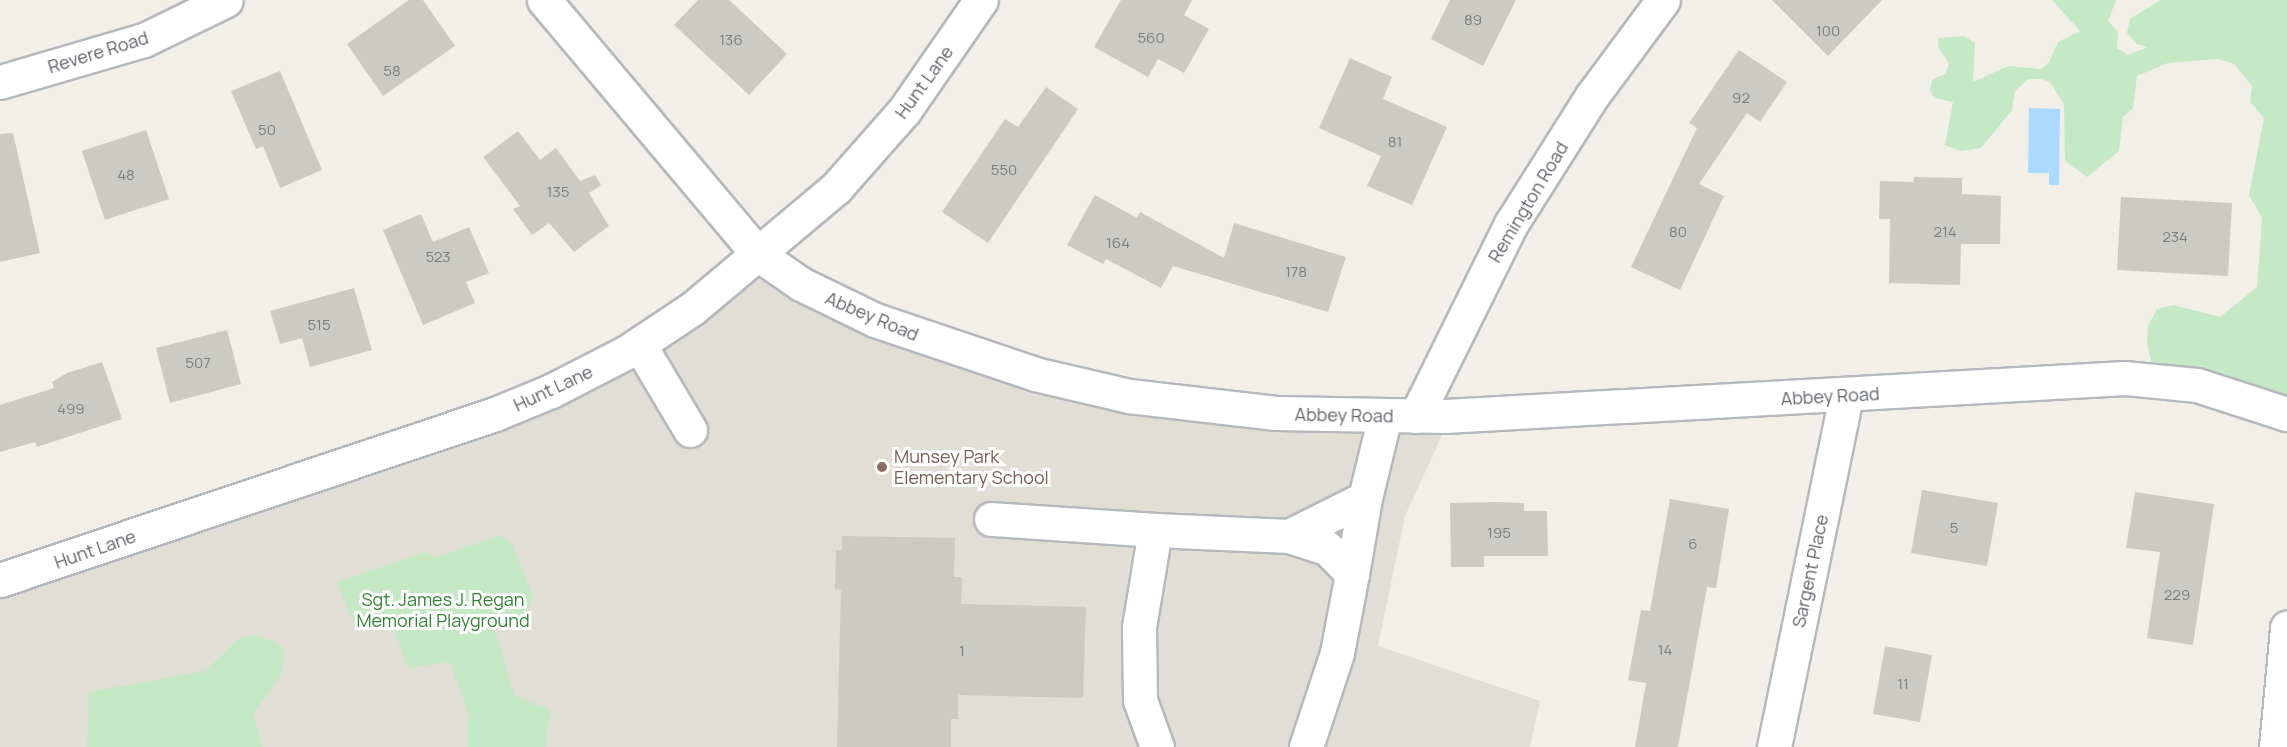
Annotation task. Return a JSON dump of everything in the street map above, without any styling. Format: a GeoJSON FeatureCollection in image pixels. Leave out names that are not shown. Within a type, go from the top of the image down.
{"type":"FeatureCollection","features":[{"type":"Feature","properties":{"kind":"street","name":"Revere Road"},"geometry":{"type":"LineString","coordinates":[[0,82],[144,40],[226,0]]}},
{"type":"Feature","properties":{"kind":"street","name":"Abbey Road"},"geometry":{"type":"LineString","coordinates":[[544,0],[759,255],[801,284],[885,324],[1035,374],[1129,396],[1276,413],[1401,416],[1846,395],[2125,378],[2197,385],[2287,414]]}},
{"type":"Feature","properties":{"kind":"street","name":"Hunt Lane"},"geometry":{"type":"LineString","coordinates":[[0,580],[495,414],[551,391],[639,344],[693,308],[759,255],[836,188],[873,148],[939,65],[981,0]]}},
{"type":"Feature","properties":{"kind":"street","name":"Remington Road"},"geometry":{"type":"LineString","coordinates":[[1306,747],[1337,653],[1365,498],[1401,416],[1511,224],[1592,96],[1663,0]]}},
{"type":"Feature","properties":{"kind":"street"},"geometry":{"type":"LineString","coordinates":[[639,344],[690,430]]}},
{"type":"Feature","properties":{"kind":"street","name":"Sargent Place"},"geometry":{"type":"LineString","coordinates":[[1774,747],[1846,395]]}},
{"type":"Feature","properties":{"kind":"street"},"geometry":{"type":"LineString","coordinates":[[1289,536],[1365,498]]}},
{"type":"Feature","properties":{"kind":"street"},"geometry":{"type":"LineString","coordinates":[[992,519],[1289,536],[1327,548],[1352,574]]}},
{"type":"Feature","properties":{"kind":"street"},"geometry":{"type":"LineString","coordinates":[[1155,530],[1139,627],[1139,680],[1140,700],[1157,747]]}},
{"type":"Feature","properties":{"kind":"street"},"geometry":{"type":"LineString","coordinates":[[2276,747],[2287,628]]}},
{"type":"Feature","properties":{"kind":"shaded area","name":"Munsey Park Elementary School"},"geometry":{"type":"Polygon","coordinates":[[[758,255],[1012,369],[1450,418],[1405,516],[1378,646],[1540,701],[1530,747],[0,747],[0,580],[495,414],[758,255]]]}},
{"type":"Feature","properties":{"kind":"green space"},"geometry":{"type":"Polygon","coordinates":[[[2052,0],[2116,0],[2108,21],[2118,32],[2117,48],[2128,55],[2148,47],[2137,44],[2127,33],[2130,19],[2160,0],[2287,0],[2287,416],[2152,365],[2147,343],[2148,326],[2157,309],[2174,305],[2220,317],[2257,287],[2262,218],[2249,195],[2264,118],[2250,102],[2252,86],[2234,64],[2218,59],[2168,63],[2137,76],[2133,108],[2123,117],[2119,151],[2087,177],[2065,161],[2064,104],[2050,82],[2041,79],[2028,79],[2015,91],[2012,110],[1981,148],[1961,151],[1945,145],[1953,102],[1934,98],[1930,90],[1932,80],[1945,74],[1949,64],[1938,47],[1939,38],[1964,36],[1975,43],[1973,82],[2008,66],[2041,69],[2049,62],[2058,42],[2080,31],[2052,0]]]}},
{"type":"Feature","properties":{"kind":"green space","name":"Sgt. James J. Regan Memorial Playground"},"geometry":{"type":"Polygon","coordinates":[[[500,535],[512,544],[533,597],[525,615],[494,626],[514,695],[550,710],[545,747],[468,747],[468,713],[450,662],[408,668],[391,621],[354,625],[337,582],[425,552],[437,557],[500,535]]]}},
{"type":"Feature","properties":{"kind":"green space"},"geometry":{"type":"Polygon","coordinates":[[[254,635],[277,642],[284,650],[280,677],[253,713],[262,747],[87,747],[89,692],[205,671],[238,639],[254,635]]]}},
{"type":"Feature","properties":{"kind":"water"},"geometry":{"type":"Polygon","coordinates":[[[2029,108],[2060,109],[2059,185],[2049,185],[2049,173],[2028,173],[2029,108]]]}},
{"type":"Feature","properties":{"kind":"building"},"geometry":{"type":"Polygon","coordinates":[[[409,0],[423,0],[455,46],[383,96],[347,44],[409,0]]]}},
{"type":"Feature","properties":{"kind":"building"},"geometry":{"type":"Polygon","coordinates":[[[698,0],[729,0],[787,54],[749,95],[674,25],[698,0]]]}},
{"type":"Feature","properties":{"kind":"building"},"geometry":{"type":"Polygon","coordinates":[[[1121,0],[1192,0],[1184,15],[1209,29],[1184,73],[1158,59],[1148,77],[1094,47],[1121,0]]]}},
{"type":"Feature","properties":{"kind":"building"},"geometry":{"type":"Polygon","coordinates":[[[1450,0],[1516,0],[1483,66],[1431,39],[1450,0]]]}},
{"type":"Feature","properties":{"kind":"building"},"geometry":{"type":"Polygon","coordinates":[[[1772,0],[1882,0],[1828,56],[1772,0]]]}},
{"type":"Feature","properties":{"kind":"building"},"geometry":{"type":"Polygon","coordinates":[[[1739,50],[1787,82],[1760,122],[1747,113],[1699,184],[1724,196],[1680,290],[1631,267],[1697,128],[1689,123],[1739,50]]]}},
{"type":"Feature","properties":{"kind":"building"},"geometry":{"type":"Polygon","coordinates":[[[1350,58],[1392,77],[1383,99],[1447,127],[1412,205],[1367,186],[1381,156],[1319,128],[1350,58]]]}},
{"type":"Feature","properties":{"kind":"building"},"geometry":{"type":"Polygon","coordinates":[[[280,71],[322,170],[280,188],[263,146],[256,149],[231,91],[280,71]]]}},
{"type":"Feature","properties":{"kind":"building"},"geometry":{"type":"Polygon","coordinates":[[[1046,87],[1078,109],[988,243],[942,212],[1005,119],[1018,127],[1046,87]]]}},
{"type":"Feature","properties":{"kind":"building"},"geometry":{"type":"Polygon","coordinates":[[[146,130],[169,199],[105,220],[82,151],[146,130]]]}},
{"type":"Feature","properties":{"kind":"building"},"geometry":{"type":"Polygon","coordinates":[[[518,131],[540,160],[556,148],[580,181],[595,175],[601,185],[589,193],[609,226],[574,252],[549,223],[532,235],[513,209],[520,206],[483,157],[518,131]]]}},
{"type":"Feature","properties":{"kind":"building"},"geometry":{"type":"Polygon","coordinates":[[[13,133],[40,253],[0,262],[0,134],[13,133]]]}},
{"type":"Feature","properties":{"kind":"building"},"geometry":{"type":"Polygon","coordinates":[[[1914,177],[1962,178],[1962,194],[2001,196],[2000,244],[1961,244],[1960,285],[1889,283],[1890,219],[1879,219],[1880,181],[1914,182],[1914,177]]]}},
{"type":"Feature","properties":{"kind":"building"},"geometry":{"type":"Polygon","coordinates":[[[1095,195],[1137,218],[1140,212],[1224,258],[1234,223],[1346,257],[1328,312],[1173,266],[1161,288],[1106,259],[1103,264],[1067,245],[1095,195]]]}},
{"type":"Feature","properties":{"kind":"building"},"geometry":{"type":"Polygon","coordinates":[[[2121,197],[2232,203],[2228,276],[2117,270],[2121,197]]]}},
{"type":"Feature","properties":{"kind":"building"},"geometry":{"type":"Polygon","coordinates":[[[421,214],[433,242],[469,227],[489,273],[466,282],[475,303],[423,325],[383,230],[421,214]]]}},
{"type":"Feature","properties":{"kind":"building"},"geometry":{"type":"Polygon","coordinates":[[[354,288],[372,350],[310,367],[302,338],[280,344],[270,311],[354,288]]]}},
{"type":"Feature","properties":{"kind":"building"},"geometry":{"type":"Polygon","coordinates":[[[227,330],[241,384],[170,403],[156,348],[227,330]]]}},
{"type":"Feature","properties":{"kind":"building"},"geometry":{"type":"Polygon","coordinates":[[[102,362],[122,419],[37,447],[35,442],[0,452],[0,405],[54,388],[52,382],[67,373],[102,362]]]}},
{"type":"Feature","properties":{"kind":"building"},"geometry":{"type":"Polygon","coordinates":[[[1922,490],[1998,503],[1987,566],[1911,553],[1922,490]]]}},
{"type":"Feature","properties":{"kind":"building"},"geometry":{"type":"Polygon","coordinates":[[[2135,492],[2214,504],[2193,645],[2147,638],[2160,552],[2126,548],[2135,492]]]}},
{"type":"Feature","properties":{"kind":"building"},"geometry":{"type":"Polygon","coordinates":[[[1670,499],[1729,509],[1716,588],[1707,587],[1678,747],[1635,747],[1646,683],[1628,680],[1641,610],[1650,611],[1670,499]]]}},
{"type":"Feature","properties":{"kind":"building"},"geometry":{"type":"Polygon","coordinates":[[[1450,503],[1524,503],[1524,511],[1547,511],[1548,556],[1484,556],[1484,567],[1451,567],[1450,503]]]}},
{"type":"Feature","properties":{"kind":"building"},"geometry":{"type":"Polygon","coordinates":[[[842,536],[955,538],[954,577],[962,577],[961,604],[1086,607],[1083,698],[958,695],[958,719],[951,719],[951,747],[837,747],[841,590],[835,589],[836,550],[842,550],[842,536]]]}},
{"type":"Feature","properties":{"kind":"building"},"geometry":{"type":"Polygon","coordinates":[[[1885,646],[1932,655],[1920,722],[1873,714],[1885,646]]]}},
{"type":"Feature","properties":{"kind":"place","name":"Munsey Park Elementary School"},"geometry":{"type":"Point","coordinates":[882,467]}}]}
